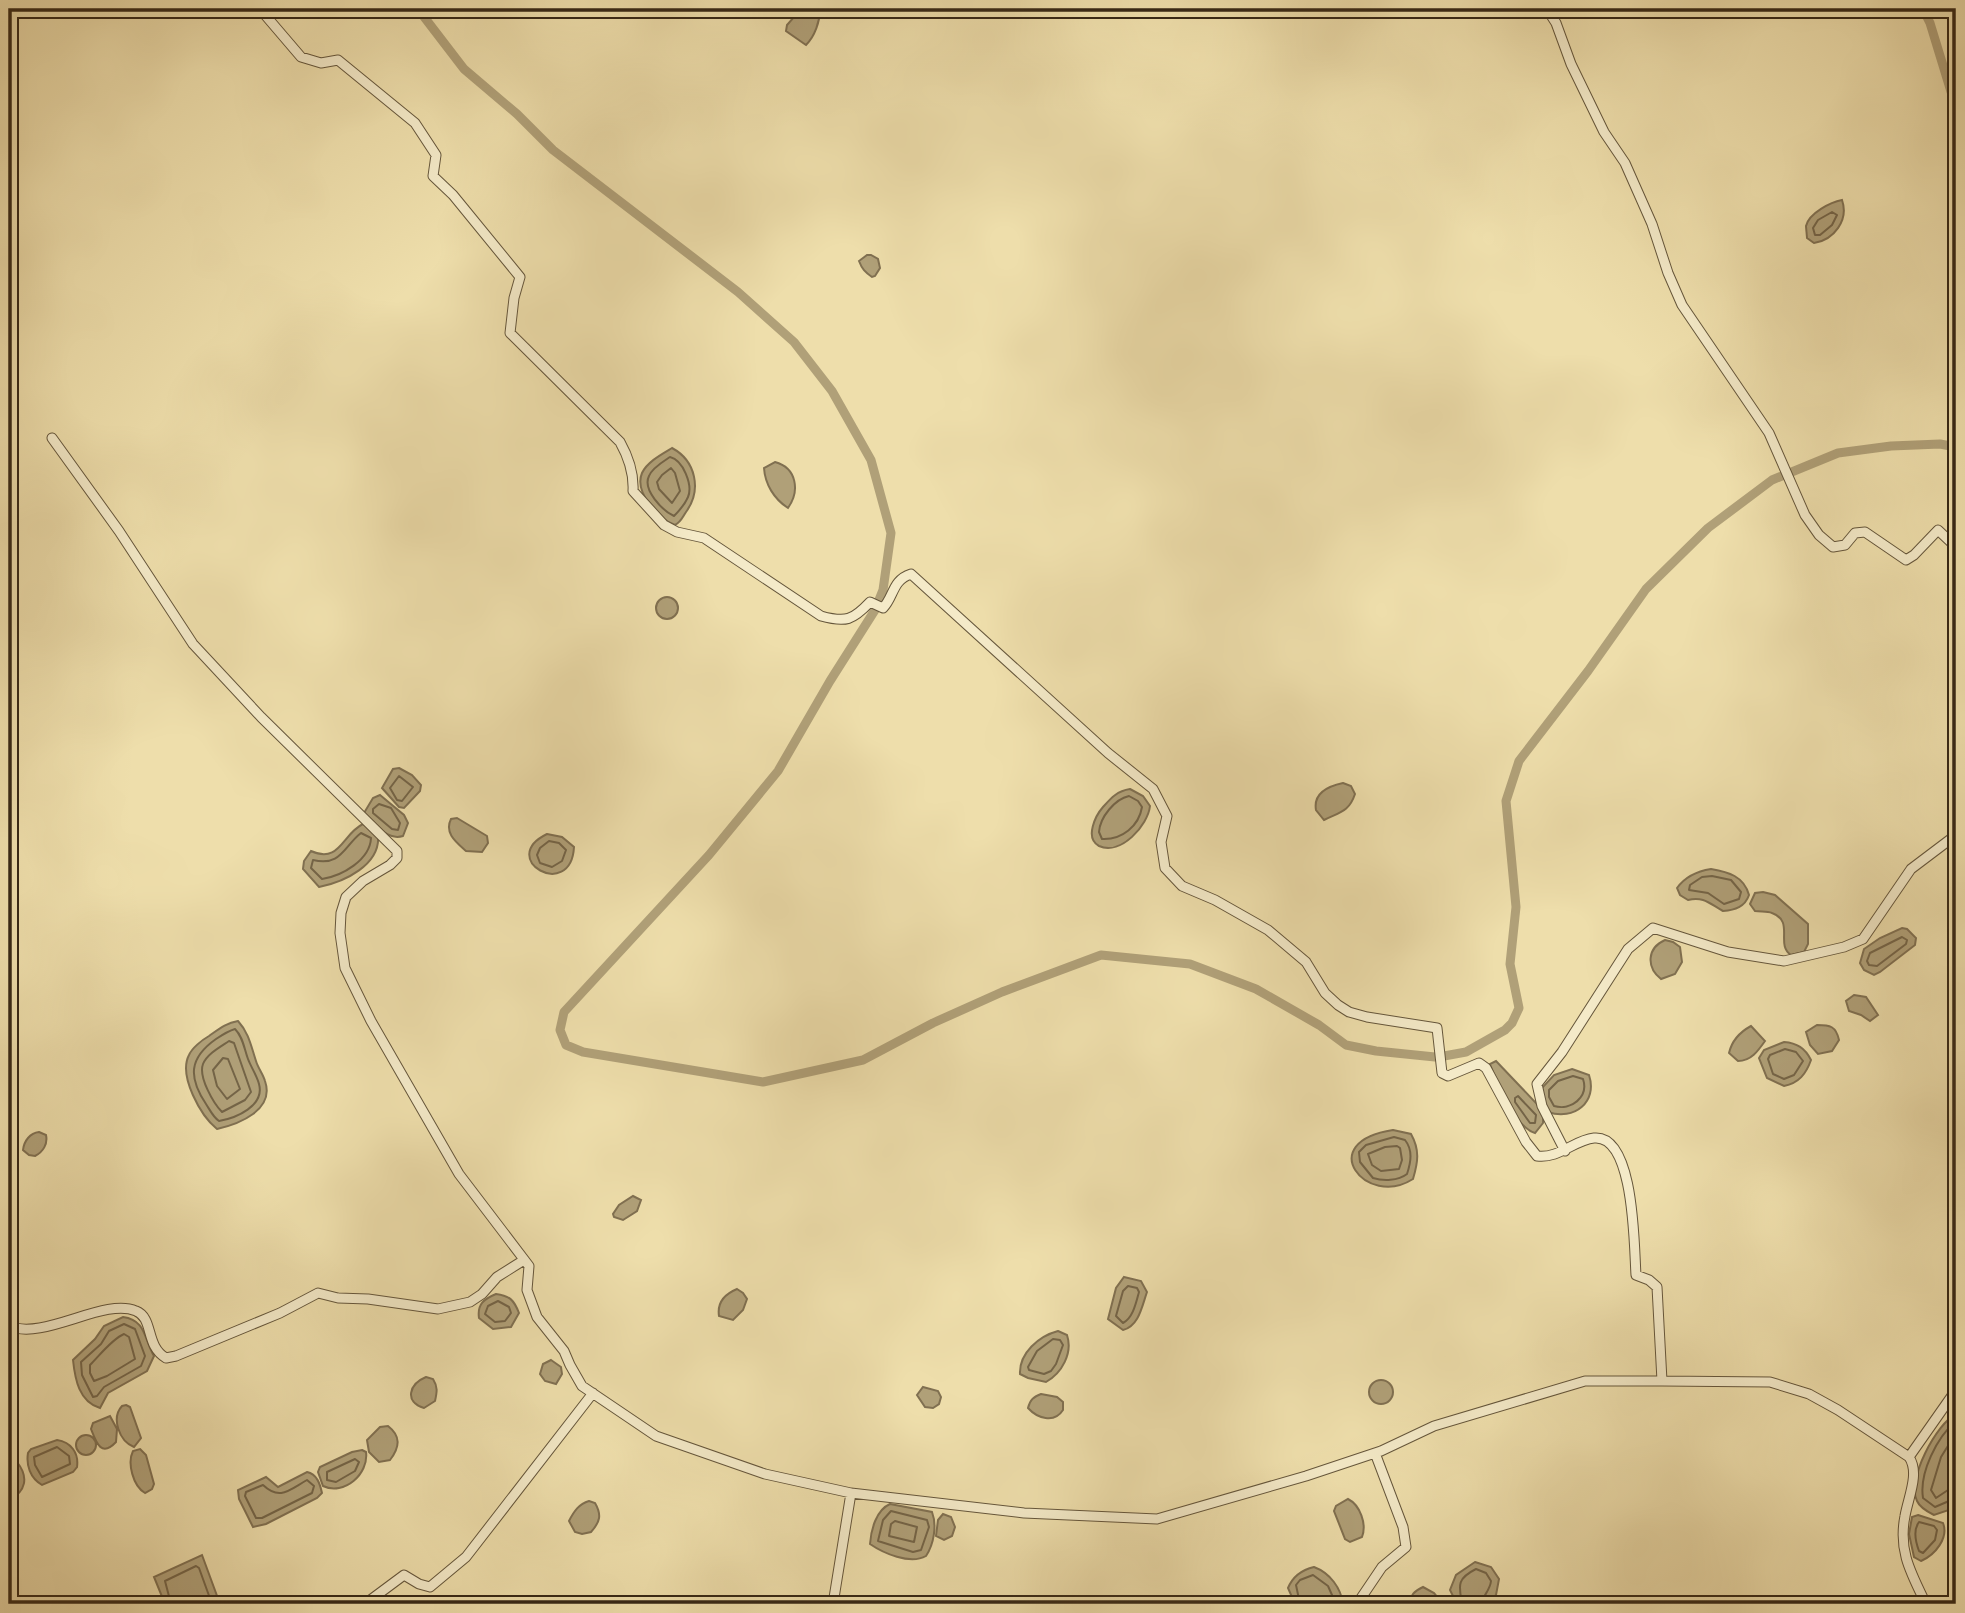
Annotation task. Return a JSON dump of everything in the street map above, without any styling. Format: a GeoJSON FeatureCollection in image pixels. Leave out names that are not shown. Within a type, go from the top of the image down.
{"type":"FeatureCollection","features":[{"type":"Feature","properties":{"kind":"street"},"geometry":{"type":"LineString","coordinates":[[260,9],[301,57],[321,63],[338,60],[415,123],[436,155],[433,176],[453,195],[520,276],[514,298],[510,333],[620,442],[634,476],[633,491],[664,525],[677,532],[704,538],[821,616],[835,620],[856,617],[870,602],[883,608],[899,581],[911,574],[1108,753],[1153,789],[1167,816],[1161,842],[1165,868],[1182,886],[1215,900],[1268,930],[1306,962],[1325,993],[1349,1012],[1437,1028],[1442,1073],[1448,1076],[1479,1063],[1486,1068],[1526,1142],[1537,1156],[1565,1151],[1592,1138],[1601,1138],[1615,1149],[1624,1164],[1636,1275],[1649,1280],[1657,1287],[1662,1381]]}},
{"type":"Feature","properties":{"kind":"street"},"geometry":{"type":"LineString","coordinates":[[1547,9],[1556,23],[1571,64],[1652,224],[1682,305],[1769,433],[1805,514],[1819,534],[1833,547],[1845,544],[1855,533],[1865,533],[1906,560],[1937,530],[1956,547]]}},
{"type":"Feature","properties":{"kind":"street"},"geometry":{"type":"LineString","coordinates":[[52,438],[119,531],[193,644],[261,717],[397,851],[397,858],[390,865],[363,881],[346,897],[341,913],[340,933],[345,968],[371,1021],[459,1174],[529,1266],[527,1290],[537,1317],[564,1351],[582,1386],[656,1436],[765,1474],[851,1493],[1024,1513],[1157,1519],[1218,1503],[1375,1453],[1434,1426],[1585,1381],[1770,1381],[1808,1394],[1838,1410],[1912,1461],[1913,1479],[1904,1518],[1902,1542],[1909,1570],[1926,1604]]}},
{"type":"Feature","properties":{"kind":"street"},"geometry":{"type":"LineString","coordinates":[[1565,1151],[1542,1106],[1537,1084],[1562,1052],[1628,949],[1653,928],[1728,952],[1784,961],[1844,947],[1863,939],[1912,869],[1956,835]]}},
{"type":"Feature","properties":{"kind":"street"},"geometry":{"type":"LineString","coordinates":[[9,1326],[15,1329],[40,1327],[114,1309],[129,1309],[137,1311],[146,1319],[155,1350],[166,1358],[280,1313],[318,1293],[338,1298],[368,1299],[438,1309],[459,1306],[482,1294],[497,1277],[524,1259]]}},
{"type":"Feature","properties":{"kind":"street"},"geometry":{"type":"LineString","coordinates":[[1909,1457],[1956,1391]]}},
{"type":"Feature","properties":{"kind":"street"},"geometry":{"type":"LineString","coordinates":[[361,1604],[404,1575],[430,1587],[466,1557],[593,1393]]}},
{"type":"Feature","properties":{"kind":"street"},"geometry":{"type":"LineString","coordinates":[[1357,1604],[1382,1567],[1406,1547],[1403,1527],[1375,1453]]}},
{"type":"Feature","properties":{"kind":"street"},"geometry":{"type":"LineString","coordinates":[[833,1604],[851,1493]]}},
{"type":"Feature","properties":{"kind":"water"},"geometry":{"type":"Polygon","coordinates":[[[801,9],[820,9],[816,28],[806,45],[786,31],[787,25],[801,9]]]}},
{"type":"Feature","properties":{"kind":"water"},"geometry":{"type":"Polygon","coordinates":[[[1842,200],[1843,215],[1838,228],[1821,241],[1814,243],[1807,238],[1806,226],[1811,217],[1842,200]]]}},
{"type":"Feature","properties":{"kind":"water"},"geometry":{"type":"Polygon","coordinates":[[[867,255],[878,259],[880,268],[872,277],[859,261],[867,255]]]}},
{"type":"Feature","properties":{"kind":"water"},"geometry":{"type":"Polygon","coordinates":[[[672,448],[687,460],[695,486],[691,503],[675,525],[649,504],[640,480],[647,465],[672,448]]]}},
{"type":"Feature","properties":{"kind":"water"},"geometry":{"type":"Polygon","coordinates":[[[775,462],[788,469],[794,481],[794,494],[788,508],[775,496],[766,480],[764,468],[775,462]]]}},
{"type":"Feature","properties":{"kind":"water"},"geometry":{"type":"Polygon","coordinates":[[[663,597],[671,597],[678,604],[678,612],[671,619],[663,619],[656,612],[656,604],[663,597]]]}},
{"type":"Feature","properties":{"kind":"water"},"geometry":{"type":"Polygon","coordinates":[[[399,768],[412,775],[421,785],[420,791],[404,808],[399,807],[382,788],[393,769],[399,768]]]}},
{"type":"Feature","properties":{"kind":"water"},"geometry":{"type":"Polygon","coordinates":[[[1343,783],[1351,786],[1355,794],[1353,800],[1343,811],[1324,820],[1316,810],[1317,799],[1328,788],[1343,783]]]}},
{"type":"Feature","properties":{"kind":"water"},"geometry":{"type":"Polygon","coordinates":[[[1130,789],[1143,796],[1150,806],[1144,822],[1124,843],[1116,847],[1099,846],[1092,838],[1097,815],[1115,795],[1130,789]]]}},
{"type":"Feature","properties":{"kind":"water"},"geometry":{"type":"Polygon","coordinates":[[[380,795],[404,815],[408,823],[403,836],[387,834],[364,813],[373,798],[380,795]]]}},
{"type":"Feature","properties":{"kind":"water"},"geometry":{"type":"Polygon","coordinates":[[[457,818],[487,836],[488,843],[482,852],[466,851],[452,837],[449,824],[451,819],[457,818]]]}},
{"type":"Feature","properties":{"kind":"water"},"geometry":{"type":"Polygon","coordinates":[[[363,824],[378,835],[374,855],[349,876],[319,887],[303,869],[304,861],[311,851],[328,854],[335,851],[363,824]]]}},
{"type":"Feature","properties":{"kind":"water"},"geometry":{"type":"Polygon","coordinates":[[[547,834],[562,837],[574,847],[570,863],[561,872],[551,874],[532,864],[529,854],[533,844],[547,834]]]}},
{"type":"Feature","properties":{"kind":"water"},"geometry":{"type":"Polygon","coordinates":[[[1711,869],[1729,874],[1743,883],[1749,895],[1742,905],[1723,911],[1703,900],[1688,900],[1680,895],[1677,888],[1684,881],[1711,869]]]}},
{"type":"Feature","properties":{"kind":"water"},"geometry":{"type":"Polygon","coordinates":[[[1755,893],[1775,895],[1808,924],[1808,944],[1804,952],[1791,955],[1785,945],[1784,927],[1779,917],[1770,912],[1755,911],[1750,904],[1755,893]]]}},
{"type":"Feature","properties":{"kind":"water"},"geometry":{"type":"Polygon","coordinates":[[[1902,928],[1916,938],[1915,945],[1874,975],[1864,970],[1860,963],[1864,949],[1902,928]]]}},
{"type":"Feature","properties":{"kind":"water"},"geometry":{"type":"Polygon","coordinates":[[[1665,940],[1680,947],[1682,962],[1675,974],[1661,979],[1653,969],[1651,958],[1655,948],[1665,940]]]}},
{"type":"Feature","properties":{"kind":"water"},"geometry":{"type":"Polygon","coordinates":[[[1854,995],[1866,997],[1878,1015],[1870,1021],[1849,1011],[1846,1001],[1854,995]]]}},
{"type":"Feature","properties":{"kind":"water"},"geometry":{"type":"Polygon","coordinates":[[[238,1021],[245,1030],[267,1091],[265,1100],[253,1114],[217,1129],[204,1115],[193,1095],[186,1074],[186,1064],[190,1052],[200,1042],[230,1023],[238,1021]]]}},
{"type":"Feature","properties":{"kind":"water"},"geometry":{"type":"Polygon","coordinates":[[[1817,1025],[1829,1026],[1836,1032],[1839,1040],[1832,1051],[1818,1054],[1810,1045],[1806,1032],[1817,1025]]]}},
{"type":"Feature","properties":{"kind":"water"},"geometry":{"type":"Polygon","coordinates":[[[1751,1026],[1765,1041],[1757,1052],[1743,1061],[1738,1061],[1729,1053],[1730,1048],[1737,1037],[1751,1026]]]}},
{"type":"Feature","properties":{"kind":"water"},"geometry":{"type":"Polygon","coordinates":[[[1784,1042],[1800,1047],[1811,1060],[1801,1077],[1784,1086],[1767,1078],[1759,1058],[1764,1050],[1784,1042]]]}},
{"type":"Feature","properties":{"kind":"water"},"geometry":{"type":"Polygon","coordinates":[[[1496,1061],[1543,1114],[1543,1123],[1535,1133],[1521,1123],[1508,1105],[1490,1064],[1496,1061]]]}},
{"type":"Feature","properties":{"kind":"water"},"geometry":{"type":"Polygon","coordinates":[[[1572,1069],[1589,1075],[1591,1085],[1587,1101],[1582,1107],[1567,1114],[1548,1112],[1541,1089],[1554,1075],[1572,1069]]]}},
{"type":"Feature","properties":{"kind":"water"},"geometry":{"type":"Polygon","coordinates":[[[1393,1130],[1411,1134],[1417,1151],[1415,1173],[1413,1179],[1395,1186],[1379,1186],[1365,1180],[1355,1170],[1352,1159],[1356,1147],[1369,1137],[1393,1130]]]}},
{"type":"Feature","properties":{"kind":"water"},"geometry":{"type":"Polygon","coordinates":[[[39,1132],[46,1135],[46,1145],[35,1156],[29,1155],[23,1150],[25,1144],[30,1136],[39,1132]]]}},
{"type":"Feature","properties":{"kind":"water"},"geometry":{"type":"Polygon","coordinates":[[[633,1196],[641,1200],[637,1211],[623,1220],[614,1217],[619,1205],[633,1196]]]}},
{"type":"Feature","properties":{"kind":"water"},"geometry":{"type":"Polygon","coordinates":[[[1124,1277],[1141,1281],[1147,1292],[1136,1320],[1123,1330],[1108,1319],[1116,1288],[1124,1277]]]}},
{"type":"Feature","properties":{"kind":"water"},"geometry":{"type":"Polygon","coordinates":[[[737,1289],[747,1299],[743,1310],[733,1320],[719,1316],[719,1307],[723,1300],[737,1289]]]}},
{"type":"Feature","properties":{"kind":"water"},"geometry":{"type":"Polygon","coordinates":[[[496,1294],[508,1297],[519,1313],[511,1327],[493,1329],[479,1318],[482,1303],[496,1294]]]}},
{"type":"Feature","properties":{"kind":"water"},"geometry":{"type":"Polygon","coordinates":[[[123,1317],[140,1326],[154,1356],[147,1371],[108,1393],[100,1408],[87,1401],[79,1389],[73,1360],[95,1339],[104,1326],[123,1317]]]}},
{"type":"Feature","properties":{"kind":"water"},"geometry":{"type":"Polygon","coordinates":[[[1058,1331],[1067,1335],[1068,1349],[1065,1362],[1057,1373],[1046,1382],[1020,1374],[1023,1359],[1032,1346],[1058,1331]]]}},
{"type":"Feature","properties":{"kind":"water"},"geometry":{"type":"Polygon","coordinates":[[[551,1360],[561,1367],[562,1374],[556,1384],[545,1381],[540,1374],[543,1364],[551,1360]]]}},
{"type":"Feature","properties":{"kind":"water"},"geometry":{"type":"Polygon","coordinates":[[[426,1377],[433,1379],[437,1392],[435,1401],[424,1408],[413,1402],[411,1393],[416,1384],[426,1377]]]}},
{"type":"Feature","properties":{"kind":"water"},"geometry":{"type":"Polygon","coordinates":[[[1381,1380],[1389,1384],[1393,1392],[1389,1400],[1381,1404],[1373,1400],[1369,1392],[1373,1384],[1381,1380]]]}},
{"type":"Feature","properties":{"kind":"water"},"geometry":{"type":"Polygon","coordinates":[[[923,1387],[938,1391],[941,1397],[939,1404],[933,1408],[925,1407],[917,1395],[923,1387]]]}},
{"type":"Feature","properties":{"kind":"water"},"geometry":{"type":"Polygon","coordinates":[[[1041,1394],[1057,1397],[1063,1402],[1063,1410],[1050,1418],[1036,1414],[1028,1408],[1032,1399],[1041,1394]]]}},
{"type":"Feature","properties":{"kind":"water"},"geometry":{"type":"Polygon","coordinates":[[[126,1405],[130,1407],[141,1438],[134,1447],[124,1440],[118,1429],[119,1411],[126,1405]]]}},
{"type":"Feature","properties":{"kind":"water"},"geometry":{"type":"Polygon","coordinates":[[[1956,1414],[1956,1501],[1949,1510],[1934,1515],[1922,1508],[1917,1501],[1916,1480],[1932,1440],[1948,1419],[1956,1414]]]}},
{"type":"Feature","properties":{"kind":"water"},"geometry":{"type":"Polygon","coordinates":[[[110,1416],[117,1429],[116,1442],[106,1449],[97,1443],[91,1429],[93,1423],[110,1416]]]}},
{"type":"Feature","properties":{"kind":"water"},"geometry":{"type":"Polygon","coordinates":[[[388,1426],[397,1438],[396,1451],[390,1460],[379,1462],[369,1452],[367,1440],[380,1427],[388,1426]]]}},
{"type":"Feature","properties":{"kind":"water"},"geometry":{"type":"Polygon","coordinates":[[[86,1435],[93,1438],[96,1445],[93,1452],[86,1455],[79,1452],[76,1445],[79,1438],[86,1435]]]}},
{"type":"Feature","properties":{"kind":"water"},"geometry":{"type":"Polygon","coordinates":[[[57,1440],[73,1449],[77,1457],[77,1467],[73,1472],[42,1485],[34,1479],[30,1471],[28,1453],[31,1449],[57,1440]]]}},
{"type":"Feature","properties":{"kind":"water"},"geometry":{"type":"Polygon","coordinates":[[[140,1449],[146,1455],[154,1484],[152,1489],[145,1493],[134,1480],[131,1468],[133,1451],[140,1449]]]}},
{"type":"Feature","properties":{"kind":"water"},"geometry":{"type":"Polygon","coordinates":[[[362,1450],[366,1452],[364,1468],[354,1481],[339,1488],[323,1486],[318,1472],[320,1467],[362,1450]]]}},
{"type":"Feature","properties":{"kind":"water"},"geometry":{"type":"Polygon","coordinates":[[[9,1461],[17,1462],[21,1468],[24,1484],[19,1493],[9,1500],[9,1461]]]}},
{"type":"Feature","properties":{"kind":"water"},"geometry":{"type":"Polygon","coordinates":[[[307,1472],[316,1477],[322,1493],[266,1524],[253,1527],[239,1499],[238,1490],[266,1477],[278,1487],[307,1472]]]}},
{"type":"Feature","properties":{"kind":"water"},"geometry":{"type":"Polygon","coordinates":[[[1348,1499],[1359,1510],[1364,1526],[1362,1537],[1350,1542],[1345,1539],[1334,1511],[1336,1506],[1348,1499]]]}},
{"type":"Feature","properties":{"kind":"water"},"geometry":{"type":"Polygon","coordinates":[[[589,1501],[597,1507],[598,1522],[591,1532],[575,1532],[569,1521],[577,1508],[589,1501]]]}},
{"type":"Feature","properties":{"kind":"water"},"geometry":{"type":"Polygon","coordinates":[[[890,1504],[932,1512],[934,1534],[926,1556],[905,1559],[870,1544],[878,1516],[890,1504]]]}},
{"type":"Feature","properties":{"kind":"water"},"geometry":{"type":"Polygon","coordinates":[[[943,1514],[951,1517],[955,1527],[952,1536],[944,1540],[936,1536],[938,1520],[943,1514]]]}},
{"type":"Feature","properties":{"kind":"water"},"geometry":{"type":"Polygon","coordinates":[[[1918,1515],[1943,1523],[1944,1529],[1940,1545],[1921,1561],[1914,1557],[1909,1534],[1912,1517],[1918,1515]]]}},
{"type":"Feature","properties":{"kind":"water"},"geometry":{"type":"Polygon","coordinates":[[[202,1555],[220,1604],[165,1604],[154,1577],[202,1555]]]}},
{"type":"Feature","properties":{"kind":"water"},"geometry":{"type":"Polygon","coordinates":[[[1475,1562],[1491,1567],[1499,1579],[1496,1595],[1486,1604],[1457,1604],[1450,1590],[1456,1575],[1475,1562]]]}},
{"type":"Feature","properties":{"kind":"water"},"geometry":{"type":"Polygon","coordinates":[[[1314,1567],[1334,1582],[1343,1604],[1295,1604],[1288,1588],[1292,1580],[1298,1574],[1314,1567]]]}},
{"type":"Feature","properties":{"kind":"water"},"geometry":{"type":"Polygon","coordinates":[[[1423,1587],[1434,1593],[1443,1604],[1411,1604],[1413,1594],[1423,1587]]]}},
{"type":"Feature","properties":{"kind":"waterway"},"geometry":{"type":"LineString","coordinates":[[418,9],[464,69],[517,114],[553,150],[738,292],[794,342],[832,391],[871,460],[891,533],[883,590],[875,610],[778,771],[709,855],[564,1012],[560,1030],[566,1045],[583,1052],[763,1082],[863,1060],[933,1023],[1002,992],[1101,955],[1190,964],[1256,989],[1319,1025],[1346,1045],[1435,1057]]}},
{"type":"Feature","properties":{"kind":"waterway"},"geometry":{"type":"LineString","coordinates":[[1923,9],[1930,23],[1956,108]]}},
{"type":"Feature","properties":{"kind":"waterway"},"geometry":{"type":"LineString","coordinates":[[1444,1056],[1466,1052],[1505,1030],[1512,1023],[1519,1008],[1510,964],[1516,907],[1506,801],[1519,761],[1646,589],[1708,528],[1772,480],[1838,453],[1891,446],[1940,444],[1956,447]]}}]}
